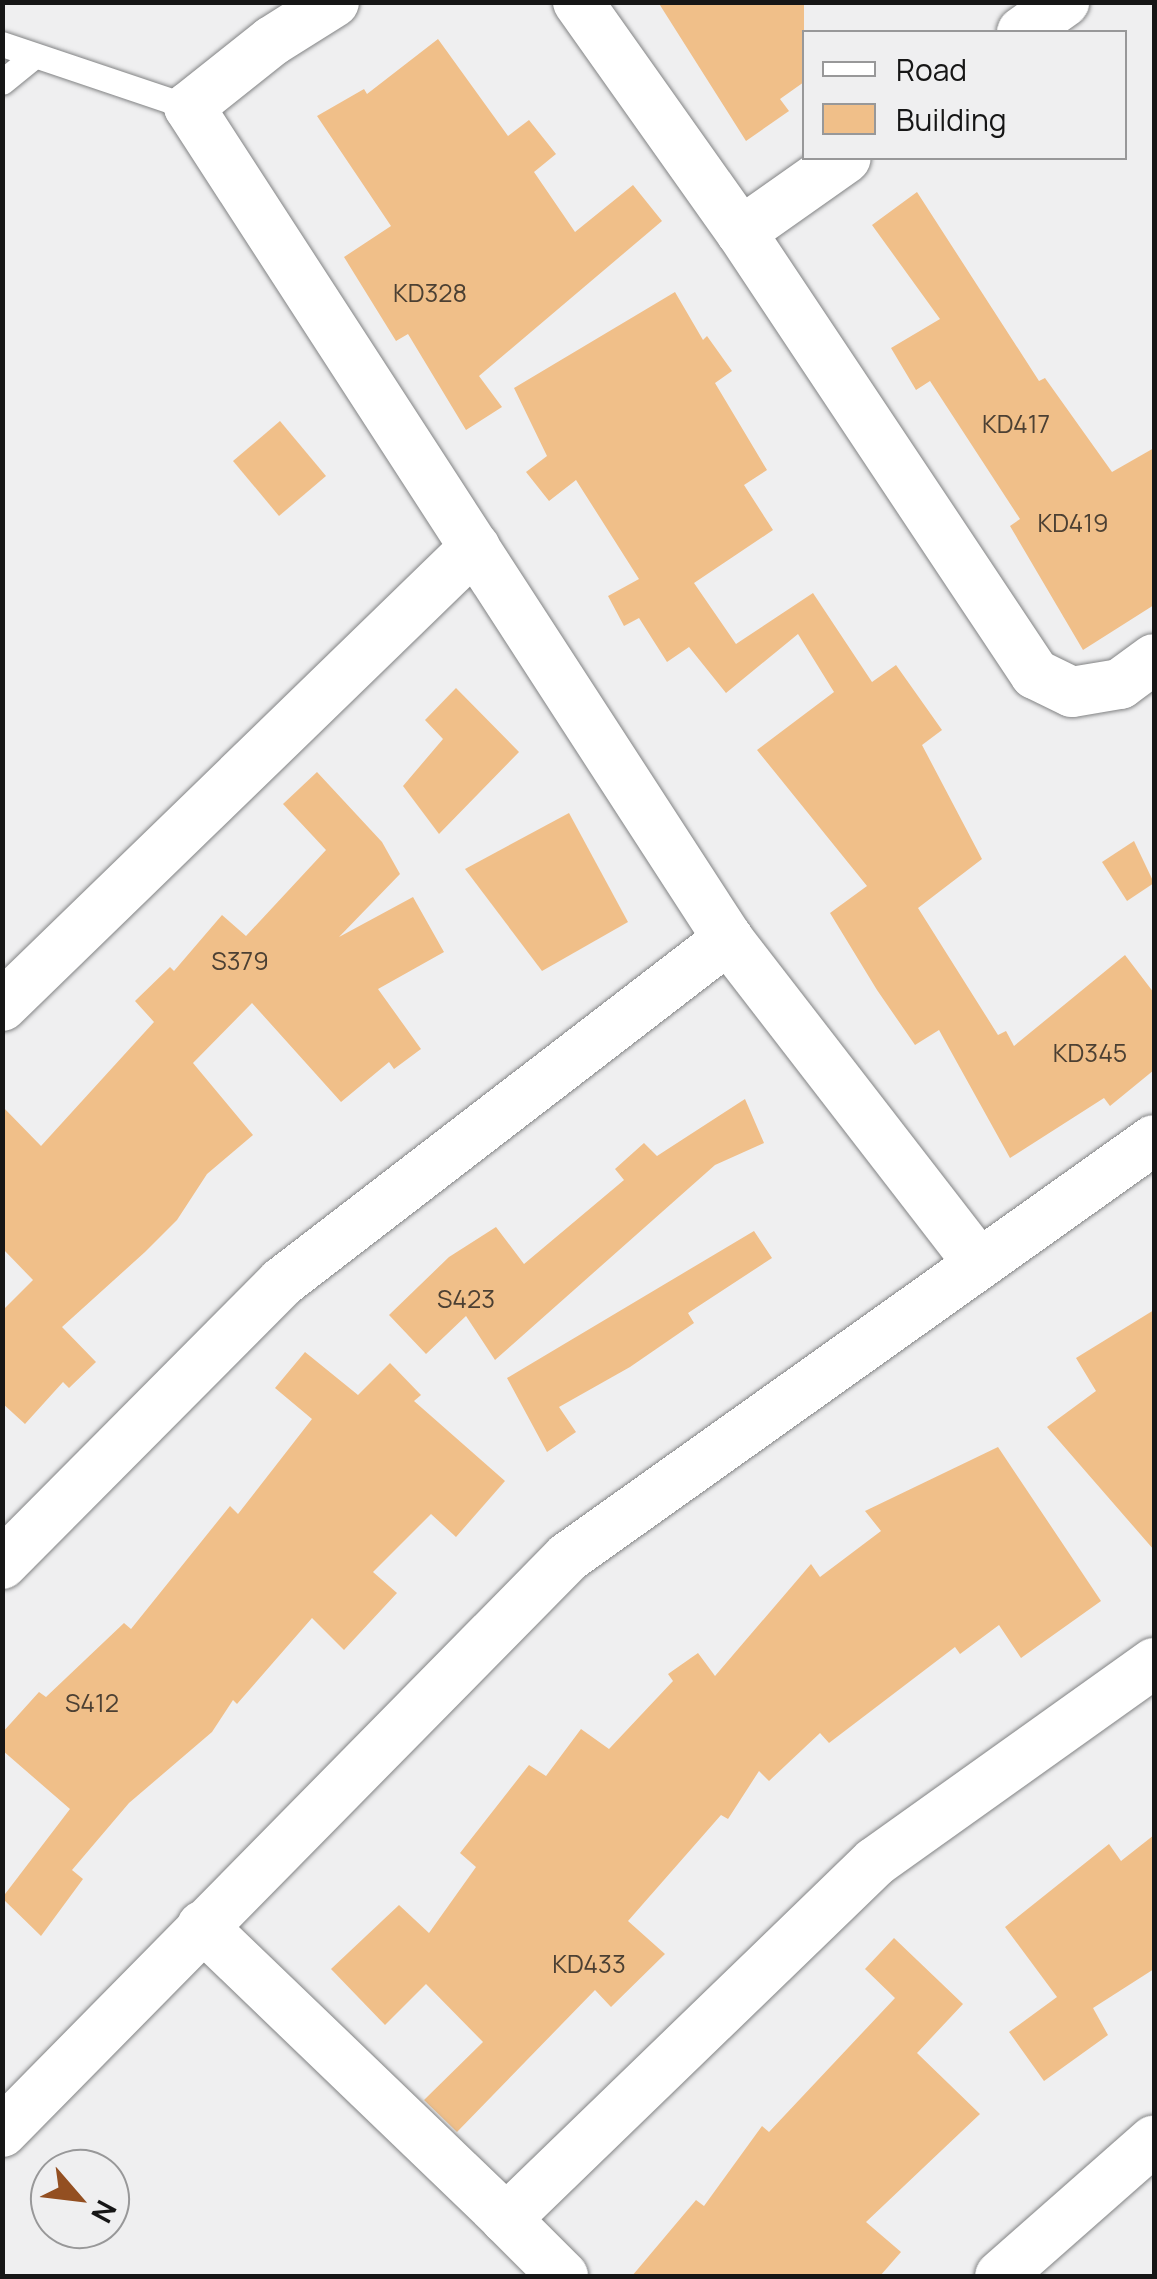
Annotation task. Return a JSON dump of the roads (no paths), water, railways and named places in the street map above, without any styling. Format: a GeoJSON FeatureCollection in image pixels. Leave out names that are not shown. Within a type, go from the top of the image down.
{"type":"FeatureCollection","features":[{"type":"Feature","properties":{"kind":"street"},"geometry":{"type":"LineString","coordinates":[[334,2],[272,41],[189,107],[728,939],[978,1262]]}},
{"type":"Feature","properties":{"kind":"street"},"geometry":{"type":"LineString","coordinates":[[578,2],[741,232],[1035,674],[1072,692],[1120,684],[1154,659]]}},
{"type":"Feature","properties":{"kind":"street"},"geometry":{"type":"LineString","coordinates":[[1025,30],[1064,2]]}},
{"type":"Feature","properties":{"kind":"street"},"geometry":{"type":"LineString","coordinates":[[741,232],[843,160]]}},
{"type":"Feature","properties":{"kind":"street"},"geometry":{"type":"LineString","coordinates":[[2,1006],[474,547]]}},
{"type":"Feature","properties":{"kind":"street"},"geometry":{"type":"LineString","coordinates":[[2,1564],[282,1282],[728,939]]}},
{"type":"Feature","properties":{"kind":"street"},"geometry":{"type":"LineString","coordinates":[[2,2132],[568,1556],[1154,1140]]}},
{"type":"Feature","properties":{"kind":"street"},"geometry":{"type":"LineString","coordinates":[[506,2219],[875,1862],[1154,1663]]}},
{"type":"Feature","properties":{"kind":"street"},"geometry":{"type":"LineString","coordinates":[[202,1926],[563,2276]]}},
{"type":"Feature","properties":{"kind":"street"},"geometry":{"type":"LineString","coordinates":[[1000,2276],[1154,2140]]}},
{"type":"Feature","properties":{"kind":"lane"},"geometry":{"type":"LineString","coordinates":[[2,44],[32,58],[189,107]]}},
{"type":"Feature","properties":{"kind":"lane"},"geometry":{"type":"LineString","coordinates":[[2,82],[32,58]]}}]}
